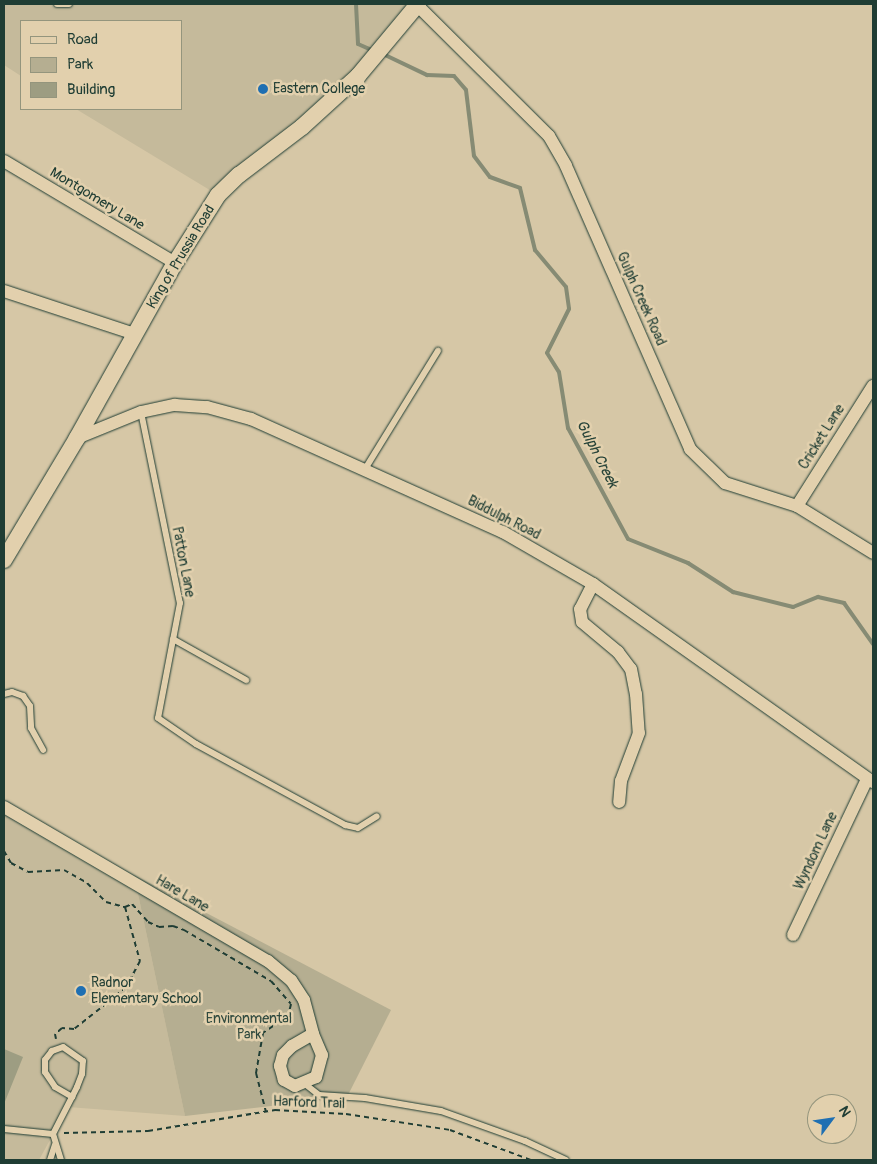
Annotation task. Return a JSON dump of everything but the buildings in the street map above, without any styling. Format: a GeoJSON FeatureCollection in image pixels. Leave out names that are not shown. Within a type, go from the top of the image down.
{"type":"FeatureCollection","features":[{"type":"Feature","properties":{"kind":"street","name":"King of Prussia Road"},"geometry":{"type":"LineString","coordinates":[[4,560],[78,438],[175,263],[218,195],[239,175],[330,103],[373,58],[418,4]]}},
{"type":"Feature","properties":{"kind":"street","name":"Gulph Creek Road"},"geometry":{"type":"LineString","coordinates":[[418,4],[549,136],[566,166],[690,449],[725,482],[797,506],[873,553]]}},
{"type":"Feature","properties":{"kind":"street","name":"Montgomery Lane"},"geometry":{"type":"LineString","coordinates":[[4,161],[175,263]]}},
{"type":"Feature","properties":{"kind":"street"},"geometry":{"type":"LineString","coordinates":[[4,291],[135,334]]}},
{"type":"Feature","properties":{"kind":"street","name":"Cricket Lane"},"geometry":{"type":"LineString","coordinates":[[797,506],[873,386]]}},
{"type":"Feature","properties":{"kind":"street","name":"Biddulph Road"},"geometry":{"type":"LineString","coordinates":[[78,438],[141,412],[175,405],[207,407],[251,419],[504,532],[593,584],[870,781]]}},
{"type":"Feature","properties":{"kind":"street"},"geometry":{"type":"LineString","coordinates":[[593,584],[580,609],[582,622],[618,652],[631,669],[636,694],[639,732],[621,781],[619,802]]}},
{"type":"Feature","properties":{"kind":"street","name":"Wyndom Lane"},"geometry":{"type":"LineString","coordinates":[[793,935],[870,781]]}},
{"type":"Feature","properties":{"kind":"street","name":"Hare Lane"},"geometry":{"type":"LineString","coordinates":[[4,807],[268,961],[291,980],[304,1000],[313,1034],[322,1055],[321,1066],[316,1077],[305,1084]]}},
{"type":"Feature","properties":{"kind":"street"},"geometry":{"type":"LineString","coordinates":[[305,1084],[295,1086],[284,1080],[280,1066],[292,1046],[313,1034]]}},
{"type":"Feature","properties":{"kind":"lane"},"geometry":{"type":"LineString","coordinates":[[57,4],[70,4]]}},
{"type":"Feature","properties":{"kind":"lane"},"geometry":{"type":"LineString","coordinates":[[365,469],[438,350]]}},
{"type":"Feature","properties":{"kind":"lane","name":"Patton Lane"},"geometry":{"type":"LineString","coordinates":[[141,412],[180,603],[158,718],[196,744],[345,825],[358,828],[377,816]]}},
{"type":"Feature","properties":{"kind":"lane"},"geometry":{"type":"LineString","coordinates":[[173,639],[246,680]]}},
{"type":"Feature","properties":{"kind":"lane"},"geometry":{"type":"LineString","coordinates":[[4,694],[12,692],[23,696],[30,706],[31,728],[43,750]]}},
{"type":"Feature","properties":{"kind":"lane"},"geometry":{"type":"LineString","coordinates":[[61,1160],[53,1134],[72,1097],[82,1074],[83,1060],[63,1047],[45,1060],[45,1072],[55,1087],[72,1097]]}},
{"type":"Feature","properties":{"kind":"lane"},"geometry":{"type":"LineString","coordinates":[[305,1084],[319,1095],[364,1098],[441,1111],[526,1141],[566,1160]]}},
{"type":"Feature","properties":{"kind":"lane"},"geometry":{"type":"LineString","coordinates":[[4,1130],[53,1134]]}},
{"type":"Feature","properties":{"kind":"lane"},"geometry":{"type":"LineString","coordinates":[[50,1160],[55,1145]]}},
{"type":"Feature","properties":{"kind":"path"},"geometry":{"type":"LineString","coordinates":[[4,851],[11,863],[28,872],[64,870],[86,883],[106,902],[125,907],[132,904],[148,922],[159,928],[173,926],[184,930],[271,981],[291,1004],[288,1016],[263,1033],[256,1073],[266,1112]]}},
{"type":"Feature","properties":{"kind":"path"},"geometry":{"type":"LineString","coordinates":[[58,1049],[55,1034],[62,1028],[74,1029],[126,987],[140,961],[125,907]]}},
{"type":"Feature","properties":{"kind":"path","name":"Harford Trail"},"geometry":{"type":"LineString","coordinates":[[53,1134],[148,1131],[266,1112],[346,1114],[450,1130],[530,1160]]}},
{"type":"Feature","properties":{"kind":"shaded area","name":"Eastern College"},"geometry":{"type":"Polygon","coordinates":[[[4,4],[418,4],[373,58],[218,195],[78,110],[182,110],[182,20],[20,20],[20,75],[4,65],[4,4]]]}},
{"type":"Feature","properties":{"kind":"shaded area","name":"Radnor Elementary School"},"geometry":{"type":"Polygon","coordinates":[[[4,803],[134,875],[185,1116],[68,1107],[39,1160],[4,1160],[4,803]]]}},
{"type":"Feature","properties":{"kind":"green space","name":"Environmental Park"},"geometry":{"type":"Polygon","coordinates":[[[134,875],[391,1010],[347,1097],[185,1116],[134,875]]]}},
{"type":"Feature","properties":{"kind":"waterway","name":"Gulph Creek"},"geometry":{"type":"LineString","coordinates":[[356,4],[358,44],[374,51]]}},
{"type":"Feature","properties":{"kind":"waterway","name":"Gulph Creek"},"geometry":{"type":"LineString","coordinates":[[383,54],[427,75],[454,76],[466,90],[474,156],[490,177],[520,188],[535,250],[566,287],[569,309],[547,353],[559,372],[568,428],[628,539],[688,563],[733,592],[793,607],[818,597],[844,603],[873,644]]}},
{"type":"Feature","properties":{"kind":"place","name":"Eastern College"},"geometry":{"type":"Point","coordinates":[263,89]}},
{"type":"Feature","properties":{"kind":"place","name":"Radnor Elementary School"},"geometry":{"type":"Point","coordinates":[81,991]}}]}
